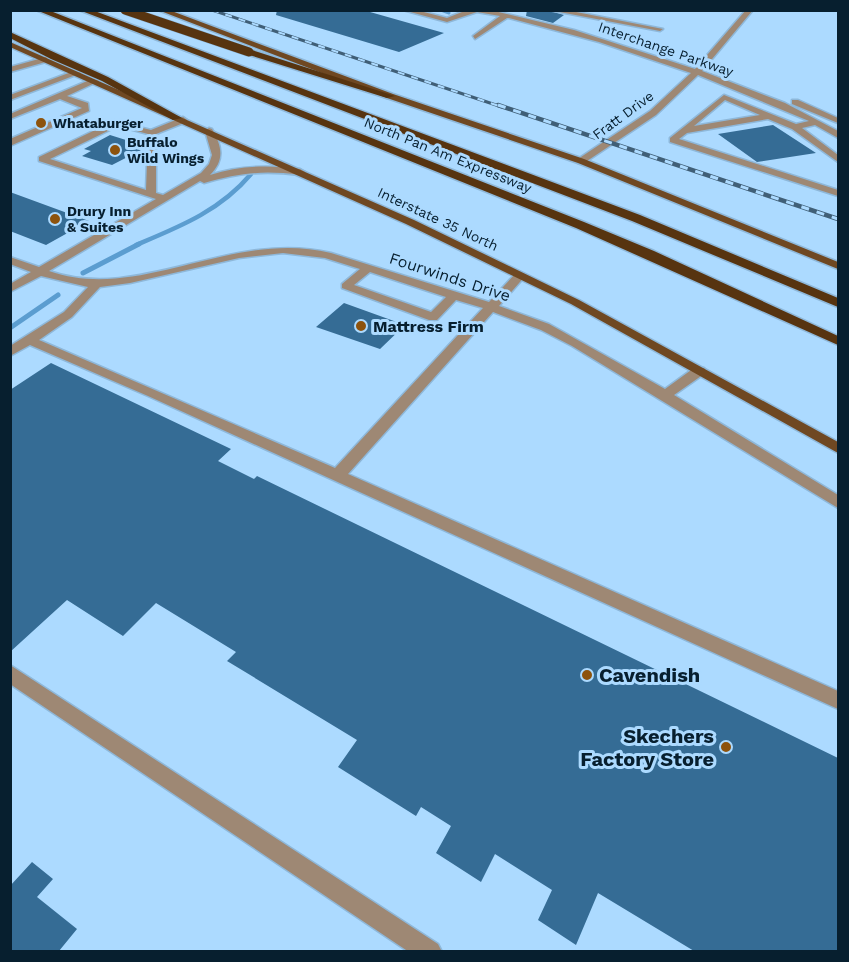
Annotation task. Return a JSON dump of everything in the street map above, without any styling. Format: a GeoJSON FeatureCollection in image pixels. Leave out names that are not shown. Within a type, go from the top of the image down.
{"type":"FeatureCollection","features":[{"type":"Feature","properties":{"kind":"highway","name":"North Pan Am Expressway"},"geometry":{"type":"LineString","coordinates":[[40,10],[580,225],[670,263],[838,341]]}},
{"type":"Feature","properties":{"kind":"highway","name":"North Pan Am Expressway"},"geometry":{"type":"LineString","coordinates":[[83,10],[636,218],[838,303]]}},
{"type":"Feature","properties":{"kind":"highway"},"geometry":{"type":"LineString","coordinates":[[127,10],[181,38],[262,71],[329,102]]}},
{"type":"Feature","properties":{"kind":"highway"},"geometry":{"type":"LineString","coordinates":[[127,10],[249,52],[390,96]]}},
{"type":"Feature","properties":{"kind":"highway"},"geometry":{"type":"LineString","coordinates":[[10,34],[180,119]]}},
{"type":"Feature","properties":{"kind":"main road"},"geometry":{"type":"LineString","coordinates":[[160,10],[390,96],[581,161],[838,266]]}},
{"type":"Feature","properties":{"kind":"main road","name":"Interstate 35 North"},"geometry":{"type":"LineString","coordinates":[[10,44],[300,172],[520,275],[574,302],[838,448]]}},
{"type":"Feature","properties":{"kind":"street"},"geometry":{"type":"LineString","coordinates":[[406,10],[447,20],[476,10]]}},
{"type":"Feature","properties":{"kind":"street","name":"Interchange Parkway"},"geometry":{"type":"LineString","coordinates":[[476,10],[509,15],[570,31],[696,72],[763,97],[838,135]]}},
{"type":"Feature","properties":{"kind":"street"},"geometry":{"type":"LineString","coordinates":[[552,10],[660,29]]}},
{"type":"Feature","properties":{"kind":"street","name":"Fratt Drive"},"geometry":{"type":"LineString","coordinates":[[581,161],[653,113],[703,66],[750,10]]}},
{"type":"Feature","properties":{"kind":"street","name":"Interchange Parkway"},"geometry":{"type":"LineString","coordinates":[[509,15],[521,11],[595,30],[703,66],[838,121]]}},
{"type":"Feature","properties":{"kind":"street"},"geometry":{"type":"LineString","coordinates":[[475,37],[509,15]]}},
{"type":"Feature","properties":{"kind":"street"},"geometry":{"type":"LineString","coordinates":[[11,70],[46,59]]}},
{"type":"Feature","properties":{"kind":"street"},"geometry":{"type":"LineString","coordinates":[[11,70],[37,80]]}},
{"type":"Feature","properties":{"kind":"street"},"geometry":{"type":"LineString","coordinates":[[10,98],[37,80],[77,73]]}},
{"type":"Feature","properties":{"kind":"street"},"geometry":{"type":"LineString","coordinates":[[10,117],[95,81]]}},
{"type":"Feature","properties":{"kind":"street"},"geometry":{"type":"LineString","coordinates":[[10,147],[90,111],[90,106],[59,96]]}},
{"type":"Feature","properties":{"kind":"street"},"geometry":{"type":"LineString","coordinates":[[838,159],[813,138],[795,127],[724,97],[673,140],[838,194]]}},
{"type":"Feature","properties":{"kind":"street"},"geometry":{"type":"LineString","coordinates":[[10,143],[86,109],[85,105]]}},
{"type":"Feature","properties":{"kind":"street"},"geometry":{"type":"LineString","coordinates":[[682,132],[769,116]]}},
{"type":"Feature","properties":{"kind":"street"},"geometry":{"type":"LineString","coordinates":[[165,199],[42,159],[117,123],[152,133],[180,119]]}},
{"type":"Feature","properties":{"kind":"street"},"geometry":{"type":"LineString","coordinates":[[795,127],[815,122]]}},
{"type":"Feature","properties":{"kind":"street"},"geometry":{"type":"LineString","coordinates":[[10,289],[204,175],[216,163],[219,154],[209,131]]}},
{"type":"Feature","properties":{"kind":"street"},"geometry":{"type":"LineString","coordinates":[[152,133],[152,194]]}},
{"type":"Feature","properties":{"kind":"street"},"geometry":{"type":"LineString","coordinates":[[187,186],[241,169],[268,168],[300,172]]}},
{"type":"Feature","properties":{"kind":"street","name":"Fourwinds Drive"},"geometry":{"type":"LineString","coordinates":[[10,260],[64,280],[96,285],[136,279],[262,251],[308,250],[491,307],[545,327],[665,395],[838,502]]}},
{"type":"Feature","properties":{"kind":"street"},"geometry":{"type":"LineString","coordinates":[[368,268],[346,286],[433,317],[454,295]]}},
{"type":"Feature","properties":{"kind":"street"},"geometry":{"type":"LineString","coordinates":[[338,476],[520,275]]}},
{"type":"Feature","properties":{"kind":"street"},"geometry":{"type":"LineString","coordinates":[[10,352],[67,316],[85,301],[96,285]]}},
{"type":"Feature","properties":{"kind":"street"},"geometry":{"type":"LineString","coordinates":[[29,340],[838,700]]}},
{"type":"Feature","properties":{"kind":"street"},"geometry":{"type":"LineString","coordinates":[[665,395],[699,371]]}},
{"type":"Feature","properties":{"kind":"street"},"geometry":{"type":"LineString","coordinates":[[10,673],[430,951]]}},
{"type":"Feature","properties":{"kind":"building"},"geometry":{"type":"Polygon","coordinates":[[[277,10],[363,10],[444,33],[399,52],[276,15],[277,10]]]}},
{"type":"Feature","properties":{"kind":"building"},"geometry":{"type":"Polygon","coordinates":[[[527,10],[547,10],[564,15],[553,23],[526,16],[527,10]]]}},
{"type":"Feature","properties":{"kind":"building"},"geometry":{"type":"Polygon","coordinates":[[[773,125],[816,153],[757,162],[718,134],[773,125]]]}},
{"type":"Feature","properties":{"kind":"building","name":"Buffalo Wild Wings"},"geometry":{"type":"Polygon","coordinates":[[[110,135],[145,146],[145,148],[112,165],[82,156],[91,151],[84,149],[110,135]]]}},
{"type":"Feature","properties":{"kind":"building","name":"Drury Inn & Suites"},"geometry":{"type":"Polygon","coordinates":[[[10,192],[89,221],[46,245],[10,231],[10,192]]]}},
{"type":"Feature","properties":{"kind":"building","name":"Mattress Firm"},"geometry":{"type":"Polygon","coordinates":[[[344,303],[405,325],[380,349],[316,327],[344,303]]]}},
{"type":"Feature","properties":{"kind":"building"},"geometry":{"type":"Polygon","coordinates":[[[51,363],[231,449],[218,461],[254,479],[257,476],[838,758],[838,951],[694,951],[598,893],[576,945],[538,920],[552,890],[495,854],[481,882],[436,853],[451,826],[421,807],[416,816],[338,767],[357,740],[227,661],[236,652],[156,603],[123,636],[67,600],[10,652],[10,390],[51,363]]]}},
{"type":"Feature","properties":{"kind":"building"},"geometry":{"type":"Polygon","coordinates":[[[32,862],[53,879],[37,897],[77,929],[59,951],[10,951],[10,886],[32,862]]]}},
{"type":"Feature","properties":{"kind":"waterway"},"geometry":{"type":"LineString","coordinates":[[441,10],[449,13]]}},
{"type":"Feature","properties":{"kind":"waterway"},"geometry":{"type":"LineString","coordinates":[[136,245],[198,217],[226,198],[251,174]]}},
{"type":"Feature","properties":{"kind":"waterway"},"geometry":{"type":"LineString","coordinates":[[83,273],[139,244]]}},
{"type":"Feature","properties":{"kind":"waterway"},"geometry":{"type":"LineString","coordinates":[[10,328],[58,295]]}},
{"type":"Feature","properties":{"kind":"railway"},"geometry":{"type":"LineString","coordinates":[[212,10],[502,107]]}},
{"type":"Feature","properties":{"kind":"railway"},"geometry":{"type":"LineString","coordinates":[[498,105],[838,219]]}},
{"type":"Feature","properties":{"kind":"place","name":"Whataburger"},"geometry":{"type":"Point","coordinates":[41,123]}},
{"type":"Feature","properties":{"kind":"place","name":"Buffalo Wild Wings"},"geometry":{"type":"Point","coordinates":[115,150]}},
{"type":"Feature","properties":{"kind":"place","name":"Drury Inn & Suites"},"geometry":{"type":"Point","coordinates":[55,219]}},
{"type":"Feature","properties":{"kind":"place","name":"Mattress Firm"},"geometry":{"type":"Point","coordinates":[361,326]}},
{"type":"Feature","properties":{"kind":"place","name":"Cavendish"},"geometry":{"type":"Point","coordinates":[587,675]}},
{"type":"Feature","properties":{"kind":"place","name":"Skechers Factory Store"},"geometry":{"type":"Point","coordinates":[726,747]}}]}
